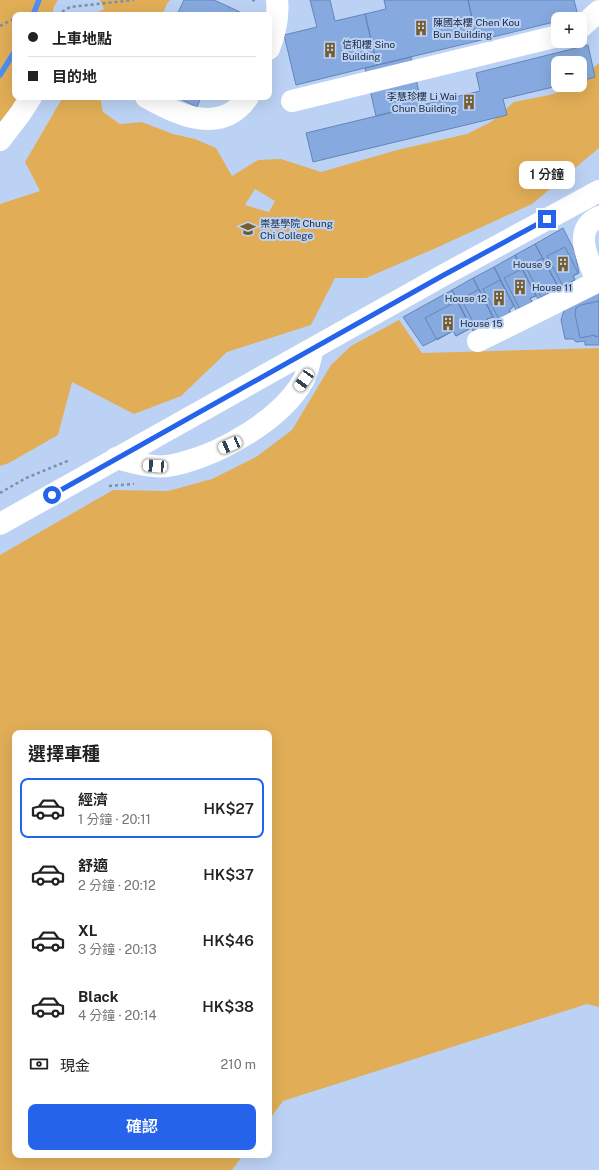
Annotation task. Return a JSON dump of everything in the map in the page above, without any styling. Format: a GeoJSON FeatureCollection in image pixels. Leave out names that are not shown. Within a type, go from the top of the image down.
{"type":"FeatureCollection","features":[{"type":"Feature","properties":{"kind":"main road"},"geometry":{"type":"LineString","coordinates":[[272,39],[276,26],[278,0]]}},
{"type":"Feature","properties":{"kind":"main road"},"geometry":{"type":"LineString","coordinates":[[587,22],[599,11]]}},
{"type":"Feature","properties":{"kind":"main road"},"geometry":{"type":"LineString","coordinates":[[292,101],[551,38]]}},
{"type":"Feature","properties":{"kind":"main road"},"geometry":{"type":"LineString","coordinates":[[0,140],[29,100]]}},
{"type":"Feature","properties":{"kind":"main road"},"geometry":{"type":"LineString","coordinates":[[151,100],[183,115],[210,120],[230,115],[238,109],[246,100]]}},
{"type":"Feature","properties":{"kind":"main road"},"geometry":{"type":"LineString","coordinates":[[0,524],[442,276],[599,191]]}},
{"type":"Feature","properties":{"kind":"main road"},"geometry":{"type":"LineString","coordinates":[[478,341],[598,281],[584,250],[584,240],[588,225],[599,217]]}},
{"type":"Feature","properties":{"kind":"main road"},"geometry":{"type":"LineString","coordinates":[[116,458],[142,465],[167,466],[194,460],[230,445],[265,422],[291,398],[304,380],[312,349]]}},
{"type":"Feature","properties":{"kind":"path"},"geometry":{"type":"LineString","coordinates":[[62,12],[70,7],[134,0]]}},
{"type":"Feature","properties":{"kind":"path"},"geometry":{"type":"LineString","coordinates":[[0,26],[12,20]]}},
{"type":"Feature","properties":{"kind":"shaded area"},"geometry":{"type":"Polygon","coordinates":[[[0,0],[58,0],[54,6],[53,12],[12,12],[12,100],[20,100],[22,116],[5,115],[0,124],[0,0]]]}},
{"type":"Feature","properties":{"kind":"shaded area"},"geometry":{"type":"Polygon","coordinates":[[[100,0],[170,0],[163,12],[98,12],[104,9],[100,0]]]}},
{"type":"Feature","properties":{"kind":"shaded area"},"geometry":{"type":"Polygon","coordinates":[[[599,63],[599,148],[532,204],[366,278],[335,278],[311,325],[227,352],[181,396],[134,414],[72,382],[58,435],[9,463],[0,466],[0,204],[40,191],[25,162],[61,100],[101,100],[103,112],[120,124],[142,122],[173,134],[195,139],[216,148],[232,176],[258,160],[281,159],[321,172],[397,150],[467,134],[491,122],[514,102],[560,92],[587,92],[587,74],[599,63]],[[255,189],[245,205],[269,212],[275,201],[255,189]]]}},
{"type":"Feature","properties":{"kind":"shaded area"},"geometry":{"type":"Polygon","coordinates":[[[399,320],[422,353],[599,348],[599,1007],[587,1004],[283,1101],[272,1116],[272,730],[12,730],[12,1158],[241,1158],[232,1170],[0,1170],[0,555],[113,490],[168,491],[212,479],[256,457],[292,430],[331,365],[351,346],[399,320]]]}},
{"type":"Feature","properties":{"kind":"building"},"geometry":{"type":"Polygon","coordinates":[[[184,0],[214,0],[240,12],[178,12],[184,0]]]}},
{"type":"Feature","properties":{"kind":"building","name":"信和樓 Sino Building"},"geometry":{"type":"Polygon","coordinates":[[[310,0],[330,0],[335,21],[365,14],[377,65],[296,85],[284,35],[317,27],[310,0]]]}},
{"type":"Feature","properties":{"kind":"building","name":"陳國本樓 Chen Kou Bun Building"},"geometry":{"type":"Polygon","coordinates":[[[384,0],[468,0],[477,41],[377,65],[365,14],[386,9],[384,0]]]}},
{"type":"Feature","properties":{"kind":"building"},"geometry":{"type":"Polygon","coordinates":[[[468,0],[574,0],[577,12],[551,12],[551,23],[477,41],[468,0]]]}},
{"type":"Feature","properties":{"kind":"building","name":"李慧珍樓 Li Wai Chun Building"},"geometry":{"type":"Polygon","coordinates":[[[587,45],[595,77],[587,79],[587,56],[551,56],[551,88],[503,99],[507,115],[313,162],[306,133],[480,91],[476,73],[576,48],[587,48],[587,45]]]}},
{"type":"Feature","properties":{"kind":"building"},"geometry":{"type":"Polygon","coordinates":[[[411,57],[422,105],[376,116],[365,68],[411,57]]]}},
{"type":"Feature","properties":{"kind":"building"},"geometry":{"type":"Polygon","coordinates":[[[182,100],[200,100],[197,107],[182,100]]]}},
{"type":"Feature","properties":{"kind":"building"},"geometry":{"type":"Polygon","coordinates":[[[563,228],[575,252],[579,273],[573,276],[575,280],[559,288],[535,244],[563,228]]]}},
{"type":"Feature","properties":{"kind":"building"},"geometry":{"type":"Polygon","coordinates":[[[535,244],[557,285],[552,288],[554,291],[538,299],[515,255],[535,244]]]}},
{"type":"Feature","properties":{"kind":"building","name":"House 9"},"geometry":{"type":"Polygon","coordinates":[[[565,247],[578,273],[573,276],[575,280],[563,286],[547,256],[565,247]]]}},
{"type":"Feature","properties":{"kind":"building"},"geometry":{"type":"Polygon","coordinates":[[[515,255],[536,296],[530,298],[532,302],[516,310],[494,267],[515,255]]]}},
{"type":"Feature","properties":{"kind":"building"},"geometry":{"type":"Polygon","coordinates":[[[543,258],[557,285],[552,288],[554,291],[541,297],[526,267],[543,258]]]}},
{"type":"Feature","properties":{"kind":"building"},"geometry":{"type":"Polygon","coordinates":[[[494,267],[514,306],[509,310],[511,313],[495,321],[473,278],[494,267]]]}},
{"type":"Feature","properties":{"kind":"building","name":"House 11"},"geometry":{"type":"Polygon","coordinates":[[[522,269],[536,296],[530,298],[532,302],[520,309],[504,278],[522,269]]]}},
{"type":"Feature","properties":{"kind":"building"},"geometry":{"type":"Polygon","coordinates":[[[473,278],[493,317],[487,319],[489,323],[473,331],[452,290],[473,278]]]}},
{"type":"Feature","properties":{"kind":"building","name":"House 12"},"geometry":{"type":"Polygon","coordinates":[[[500,280],[514,306],[509,310],[511,313],[499,319],[483,289],[500,280]]]}},
{"type":"Feature","properties":{"kind":"building"},"geometry":{"type":"Polygon","coordinates":[[[479,289],[493,317],[487,319],[489,323],[477,329],[461,299],[479,289]]]}},
{"type":"Feature","properties":{"kind":"building"},"geometry":{"type":"Polygon","coordinates":[[[452,290],[471,328],[456,336],[453,331],[423,346],[403,317],[452,290]]]}},
{"type":"Feature","properties":{"kind":"building"},"geometry":{"type":"Polygon","coordinates":[[[599,291],[599,345],[585,345],[585,341],[576,342],[573,339],[565,339],[561,320],[564,310],[599,291]]]}},
{"type":"Feature","properties":{"kind":"building","name":"House 15"},"geometry":{"type":"Polygon","coordinates":[[[457,301],[471,328],[456,336],[453,331],[437,340],[425,318],[457,301]]]}},
{"type":"Feature","properties":{"kind":"building"},"geometry":{"type":"Polygon","coordinates":[[[599,301],[599,336],[595,337],[595,335],[580,338],[575,314],[576,308],[581,305],[599,301]]]}},
{"type":"Feature","properties":{"kind":"waterway"},"geometry":{"type":"LineString","coordinates":[[34,12],[39,0]]}},
{"type":"Feature","properties":{"kind":"waterway"},"geometry":{"type":"LineString","coordinates":[[0,75],[12,56]]}},
{"type":"Feature","properties":{"kind":"place","name":"陳國本樓 Chen Kou Bun Building"},"geometry":{"type":"Point","coordinates":[421,28]}},
{"type":"Feature","properties":{"kind":"place","name":"信和樓 Sino Building"},"geometry":{"type":"Point","coordinates":[330,50]}},
{"type":"Feature","properties":{"kind":"place","name":"李慧珍樓 Li Wai Chun Building"},"geometry":{"type":"Point","coordinates":[469,102]}},
{"type":"Feature","properties":{"kind":"place","name":"崇基學院 Chung Chi College"},"geometry":{"type":"Point","coordinates":[248,229]}},
{"type":"Feature","properties":{"kind":"place","name":"House 9"},"geometry":{"type":"Point","coordinates":[563,264]}},
{"type":"Feature","properties":{"kind":"place","name":"House 11"},"geometry":{"type":"Point","coordinates":[520,287]}},
{"type":"Feature","properties":{"kind":"place","name":"House 12"},"geometry":{"type":"Point","coordinates":[499,298]}},
{"type":"Feature","properties":{"kind":"place","name":"House 15"},"geometry":{"type":"Point","coordinates":[448,323]}},
{"type":"Feature","properties":{"kind":"route"},"geometry":{"type":"LineString","coordinates":[[52,495],[442,276],[547,219]]}}]}
